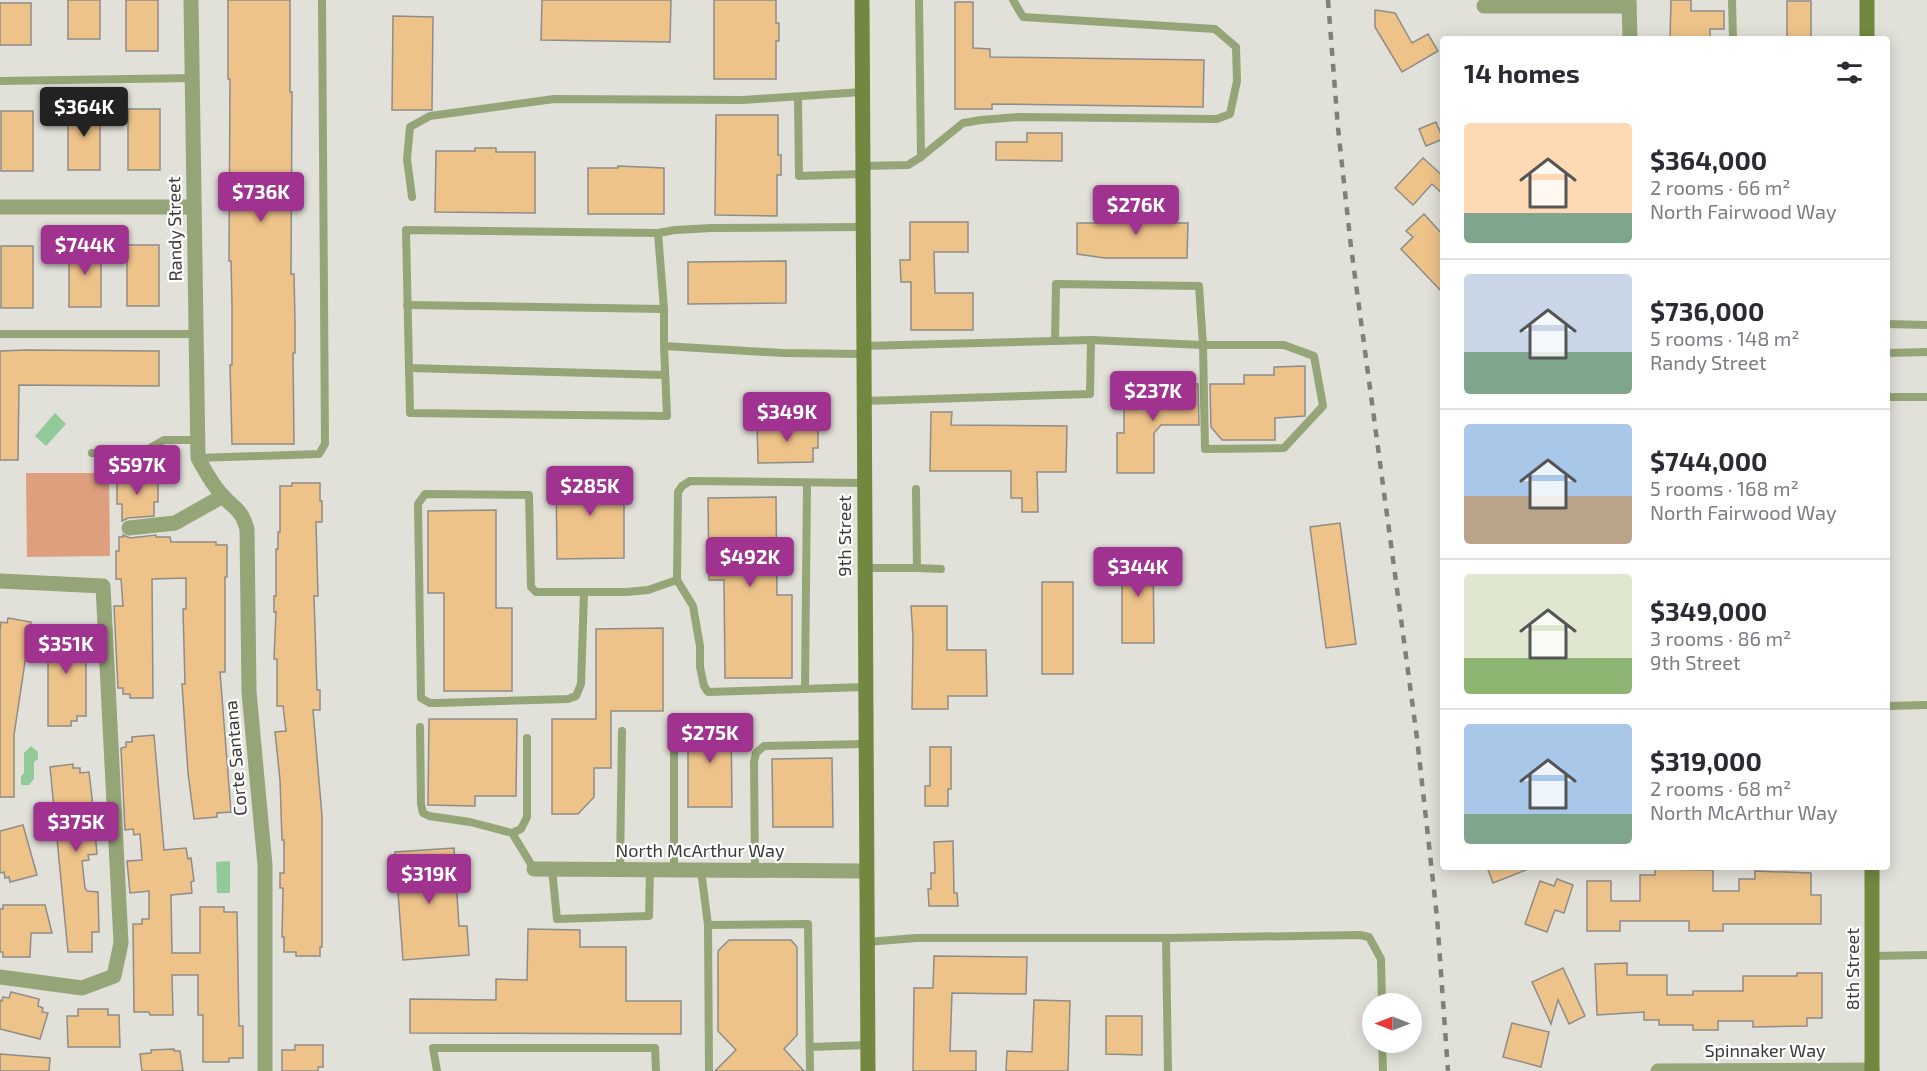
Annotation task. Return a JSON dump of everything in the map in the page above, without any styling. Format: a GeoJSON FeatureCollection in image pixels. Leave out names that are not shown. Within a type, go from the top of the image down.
{"type":"FeatureCollection","features":[{"type":"Feature","properties":{"kind":"street","name":"Randy Street"},"geometry":{"type":"LineString","coordinates":[[191,0],[198,458]]}},
{"type":"Feature","properties":{"kind":"street","name":"9th Street"},"geometry":{"type":"LineString","coordinates":[[862,0],[868,1071]]}},
{"type":"Feature","properties":{"kind":"street"},"geometry":{"type":"LineString","coordinates":[[1867,0],[1868,36]]}},
{"type":"Feature","properties":{"kind":"street"},"geometry":{"type":"LineString","coordinates":[[1484,6],[1629,3],[1630,36]]}},
{"type":"Feature","properties":{"kind":"street"},"geometry":{"type":"LineString","coordinates":[[0,207],[194,207]]}},
{"type":"Feature","properties":{"kind":"street","name":"Corte Santana"},"geometry":{"type":"LineString","coordinates":[[198,458],[222,496],[242,513],[248,537],[249,692],[265,865],[265,1071]]}},
{"type":"Feature","properties":{"kind":"street"},"geometry":{"type":"LineString","coordinates":[[129,528],[175,523],[222,496]]}},
{"type":"Feature","properties":{"kind":"street"},"geometry":{"type":"LineString","coordinates":[[0,580],[103,586],[121,943],[114,976],[82,988],[0,977]]}},
{"type":"Feature","properties":{"kind":"street","name":"North McArthur Way"},"geometry":{"type":"LineString","coordinates":[[534,869],[866,871]]}},
{"type":"Feature","properties":{"kind":"street","name":"8th Street"},"geometry":{"type":"LineString","coordinates":[[1872,870],[1872,1071]]}},
{"type":"Feature","properties":{"kind":"street","name":"Spinnaker Way"},"geometry":{"type":"LineString","coordinates":[[1658,1071],[1872,1071]]}},
{"type":"Feature","properties":{"kind":"lane"},"geometry":{"type":"LineString","coordinates":[[198,458],[319,454],[325,444],[322,0]]}},
{"type":"Feature","properties":{"kind":"lane"},"geometry":{"type":"LineString","coordinates":[[920,0],[921,157]]}},
{"type":"Feature","properties":{"kind":"lane"},"geometry":{"type":"LineString","coordinates":[[798,98],[799,176],[908,165],[963,123],[981,120],[1019,117],[1217,119],[1230,114],[1238,81],[1236,47],[1215,29],[1023,17],[1012,0]]}},
{"type":"Feature","properties":{"kind":"lane"},"geometry":{"type":"LineString","coordinates":[[1732,0],[1732,36]]}},
{"type":"Feature","properties":{"kind":"lane"},"geometry":{"type":"LineString","coordinates":[[0,81],[193,78]]}},
{"type":"Feature","properties":{"kind":"lane"},"geometry":{"type":"LineString","coordinates":[[412,197],[407,159],[410,127],[430,116],[554,99],[743,100],[862,92]]}},
{"type":"Feature","properties":{"kind":"lane"},"geometry":{"type":"LineString","coordinates":[[658,233],[664,309],[667,416],[410,413],[406,230],[658,233],[712,228],[863,227]]}},
{"type":"Feature","properties":{"kind":"lane"},"geometry":{"type":"LineString","coordinates":[[664,346],[783,352],[1091,340],[1203,345],[1284,345],[1314,356],[1323,406],[1284,448],[1205,449],[1203,345],[1199,286],[1056,284],[1054,341]]}},
{"type":"Feature","properties":{"kind":"lane"},"geometry":{"type":"LineString","coordinates":[[407,305],[664,309]]}},
{"type":"Feature","properties":{"kind":"lane"},"geometry":{"type":"LineString","coordinates":[[1890,324],[1927,325]]}},
{"type":"Feature","properties":{"kind":"lane"},"geometry":{"type":"LineString","coordinates":[[0,334],[196,334]]}},
{"type":"Feature","properties":{"kind":"lane"},"geometry":{"type":"LineString","coordinates":[[864,401],[1090,394],[1091,340]]}},
{"type":"Feature","properties":{"kind":"lane"},"geometry":{"type":"LineString","coordinates":[[1890,353],[1927,352]]}},
{"type":"Feature","properties":{"kind":"lane"},"geometry":{"type":"LineString","coordinates":[[409,368],[665,375]]}},
{"type":"Feature","properties":{"kind":"lane"},"geometry":{"type":"LineString","coordinates":[[1890,398],[1927,397]]}},
{"type":"Feature","properties":{"kind":"lane"},"geometry":{"type":"LineString","coordinates":[[92,453],[140,454],[164,440],[198,440]]}},
{"type":"Feature","properties":{"kind":"lane"},"geometry":{"type":"LineString","coordinates":[[864,483],[690,481],[678,492],[677,580],[693,606],[700,646],[700,668],[704,686],[708,692],[865,687]]}},
{"type":"Feature","properties":{"kind":"lane"},"geometry":{"type":"LineString","coordinates":[[805,689],[807,483]]}},
{"type":"Feature","properties":{"kind":"lane"},"geometry":{"type":"LineString","coordinates":[[916,489],[917,568]]}},
{"type":"Feature","properties":{"kind":"lane"},"geometry":{"type":"LineString","coordinates":[[584,592],[581,684],[576,696],[568,699],[438,703],[430,703],[421,698],[418,504],[425,494],[528,495],[531,587],[536,592],[584,592],[626,592],[648,590],[677,580]]}},
{"type":"Feature","properties":{"kind":"lane"},"geometry":{"type":"LineString","coordinates":[[865,568],[942,569]]}},
{"type":"Feature","properties":{"kind":"lane"},"geometry":{"type":"LineString","coordinates":[[1890,706],[1927,705]]}},
{"type":"Feature","properties":{"kind":"lane"},"geometry":{"type":"LineString","coordinates":[[420,727],[423,813],[512,833],[521,829],[527,817],[527,738]]}},
{"type":"Feature","properties":{"kind":"lane"},"geometry":{"type":"LineString","coordinates":[[674,728],[674,870]]}},
{"type":"Feature","properties":{"kind":"lane"},"geometry":{"type":"LineString","coordinates":[[620,870],[622,731]]}},
{"type":"Feature","properties":{"kind":"lane"},"geometry":{"type":"LineString","coordinates":[[755,871],[754,762],[756,753],[764,746],[866,744]]}},
{"type":"Feature","properties":{"kind":"lane"},"geometry":{"type":"LineString","coordinates":[[512,833],[534,869]]}},
{"type":"Feature","properties":{"kind":"lane"},"geometry":{"type":"LineString","coordinates":[[552,869],[556,919],[649,916],[650,870]]}},
{"type":"Feature","properties":{"kind":"lane"},"geometry":{"type":"LineString","coordinates":[[701,870],[708,925],[709,1071]]}},
{"type":"Feature","properties":{"kind":"lane"},"geometry":{"type":"LineString","coordinates":[[708,925],[808,924],[810,1071]]}},
{"type":"Feature","properties":{"kind":"lane"},"geometry":{"type":"LineString","coordinates":[[867,942],[916,938],[1360,935],[1369,937],[1380,959],[1382,993]]}},
{"type":"Feature","properties":{"kind":"lane"},"geometry":{"type":"LineString","coordinates":[[1166,938],[1168,1071]]}},
{"type":"Feature","properties":{"kind":"lane"},"geometry":{"type":"LineString","coordinates":[[1872,956],[1927,955]]}},
{"type":"Feature","properties":{"kind":"lane"},"geometry":{"type":"LineString","coordinates":[[811,1047],[867,1045]]}},
{"type":"Feature","properties":{"kind":"lane"},"geometry":{"type":"LineString","coordinates":[[437,1071],[434,1048],[656,1048],[656,1071]]}},
{"type":"Feature","properties":{"kind":"lane"},"geometry":{"type":"LineString","coordinates":[[1382,1053],[1383,1071]]}},
{"type":"Feature","properties":{"kind":"shaded area"},"geometry":{"type":"Polygon","coordinates":[[[55,413],[66,424],[46,446],[35,436],[55,413]]]}},
{"type":"Feature","properties":{"kind":"shaded area"},"geometry":{"type":"Polygon","coordinates":[[[26,473],[109,473],[110,556],[27,557],[26,473]]]}},
{"type":"Feature","properties":{"kind":"shaded area"},"geometry":{"type":"Polygon","coordinates":[[[31,746],[38,752],[38,759],[34,762],[34,779],[29,785],[21,785],[21,776],[24,773],[24,753],[31,746]]]}},
{"type":"Feature","properties":{"kind":"shaded area"},"geometry":{"type":"Polygon","coordinates":[[[230,861],[230,893],[217,893],[216,862],[230,861]]]}},
{"type":"Feature","properties":{"kind":"building"},"geometry":{"type":"Polygon","coordinates":[[[68,0],[100,0],[100,39],[68,39],[68,0]]]}},
{"type":"Feature","properties":{"kind":"building"},"geometry":{"type":"Polygon","coordinates":[[[126,0],[158,0],[158,51],[126,51],[126,0]]]}},
{"type":"Feature","properties":{"kind":"building"},"geometry":{"type":"Polygon","coordinates":[[[228,0],[290,0],[291,274],[294,274],[295,322],[294,444],[232,444],[228,0]]]}},
{"type":"Feature","properties":{"kind":"building"},"geometry":{"type":"Polygon","coordinates":[[[542,0],[671,0],[670,42],[541,40],[542,0]]]}},
{"type":"Feature","properties":{"kind":"building"},"geometry":{"type":"Polygon","coordinates":[[[714,0],[776,0],[779,41],[776,41],[776,79],[714,79],[714,0]]]}},
{"type":"Feature","properties":{"kind":"building"},"geometry":{"type":"Polygon","coordinates":[[[1671,0],[1691,0],[1691,11],[1724,11],[1724,29],[1710,29],[1710,36],[1670,36],[1671,0]]]}},
{"type":"Feature","properties":{"kind":"building"},"geometry":{"type":"Polygon","coordinates":[[[1787,1],[1811,1],[1811,36],[1787,36],[1787,1]]]}},
{"type":"Feature","properties":{"kind":"building"},"geometry":{"type":"Polygon","coordinates":[[[955,2],[973,2],[973,48],[990,49],[990,57],[1204,60],[1203,107],[992,104],[992,109],[955,109],[955,2]]]}},
{"type":"Feature","properties":{"kind":"building"},"geometry":{"type":"Polygon","coordinates":[[[0,3],[31,3],[31,45],[0,45],[0,3]]]}},
{"type":"Feature","properties":{"kind":"building"},"geometry":{"type":"Polygon","coordinates":[[[1375,10],[1395,13],[1412,43],[1428,34],[1438,51],[1402,72],[1375,27],[1375,10]]]}},
{"type":"Feature","properties":{"kind":"building"},"geometry":{"type":"Polygon","coordinates":[[[393,16],[433,17],[432,110],[392,110],[393,16]]]}},
{"type":"Feature","properties":{"kind":"building"},"geometry":{"type":"Polygon","coordinates":[[[68,107],[100,107],[100,170],[68,170],[68,107]]]}},
{"type":"Feature","properties":{"kind":"building"},"geometry":{"type":"Polygon","coordinates":[[[128,109],[160,109],[160,170],[128,170],[128,109]]]}},
{"type":"Feature","properties":{"kind":"building"},"geometry":{"type":"Polygon","coordinates":[[[1,111],[33,111],[33,171],[1,171],[1,111]]]}},
{"type":"Feature","properties":{"kind":"building"},"geometry":{"type":"Polygon","coordinates":[[[716,115],[778,115],[778,155],[781,155],[781,175],[777,175],[777,216],[715,215],[716,115]]]}},
{"type":"Feature","properties":{"kind":"building"},"geometry":{"type":"Polygon","coordinates":[[[1436,122],[1440,132],[1440,140],[1426,146],[1419,129],[1436,122]]]}},
{"type":"Feature","properties":{"kind":"building"},"geometry":{"type":"Polygon","coordinates":[[[1027,133],[1062,133],[1062,161],[996,160],[996,142],[1027,142],[1027,133]]]}},
{"type":"Feature","properties":{"kind":"building"},"geometry":{"type":"Polygon","coordinates":[[[475,148],[496,148],[496,152],[535,152],[535,213],[435,212],[436,151],[475,151],[475,148]]]}},
{"type":"Feature","properties":{"kind":"building"},"geometry":{"type":"Polygon","coordinates":[[[1423,158],[1440,173],[1440,191],[1432,184],[1413,205],[1395,188],[1423,158]]]}},
{"type":"Feature","properties":{"kind":"building"},"geometry":{"type":"Polygon","coordinates":[[[618,166],[664,168],[664,214],[588,214],[588,168],[618,168],[618,166]]]}},
{"type":"Feature","properties":{"kind":"building"},"geometry":{"type":"Polygon","coordinates":[[[1151,192],[1169,192],[1169,223],[1188,223],[1187,258],[1105,258],[1077,254],[1077,223],[1151,223],[1151,192]]]}},
{"type":"Feature","properties":{"kind":"building"},"geometry":{"type":"Polygon","coordinates":[[[1424,214],[1440,232],[1440,290],[1401,249],[1413,237],[1406,231],[1424,214]]]}},
{"type":"Feature","properties":{"kind":"building"},"geometry":{"type":"Polygon","coordinates":[[[910,222],[968,222],[968,252],[934,252],[935,293],[973,293],[973,330],[911,330],[911,282],[901,282],[900,260],[910,260],[910,222]]]}},
{"type":"Feature","properties":{"kind":"building"},"geometry":{"type":"Polygon","coordinates":[[[69,245],[101,245],[101,307],[69,307],[69,245]]]}},
{"type":"Feature","properties":{"kind":"building"},"geometry":{"type":"Polygon","coordinates":[[[127,245],[159,245],[159,306],[127,306],[127,245]]]}},
{"type":"Feature","properties":{"kind":"building"},"geometry":{"type":"Polygon","coordinates":[[[1,246],[33,246],[33,308],[1,308],[1,246]]]}},
{"type":"Feature","properties":{"kind":"building"},"geometry":{"type":"Polygon","coordinates":[[[786,261],[786,303],[688,304],[688,262],[786,261]]]}},
{"type":"Feature","properties":{"kind":"building"},"geometry":{"type":"Polygon","coordinates":[[[0,351],[159,351],[159,386],[19,385],[18,460],[0,460],[0,351]]]}},
{"type":"Feature","properties":{"kind":"building"},"geometry":{"type":"Polygon","coordinates":[[[1305,366],[1305,416],[1275,418],[1275,440],[1222,440],[1211,427],[1210,384],[1244,384],[1244,375],[1274,375],[1274,367],[1305,366]]]}},
{"type":"Feature","properties":{"kind":"building"},"geometry":{"type":"Polygon","coordinates":[[[1161,382],[1198,384],[1199,425],[1161,425],[1154,433],[1154,473],[1117,473],[1117,433],[1124,433],[1124,392],[1161,392],[1161,382]]]}},
{"type":"Feature","properties":{"kind":"building"},"geometry":{"type":"Polygon","coordinates":[[[931,412],[952,412],[951,425],[1067,426],[1066,472],[1037,472],[1038,512],[1022,512],[1022,498],[1011,498],[1011,471],[930,471],[931,412]]]}},
{"type":"Feature","properties":{"kind":"building"},"geometry":{"type":"Polygon","coordinates":[[[757,424],[818,424],[818,448],[813,448],[813,462],[758,463],[757,424]]]}},
{"type":"Feature","properties":{"kind":"building"},"geometry":{"type":"Polygon","coordinates":[[[117,475],[148,475],[148,479],[158,478],[158,502],[154,502],[154,516],[128,518],[122,521],[122,504],[117,504],[117,475]]]}},
{"type":"Feature","properties":{"kind":"building"},"geometry":{"type":"Polygon","coordinates":[[[624,476],[624,558],[557,559],[556,477],[624,476]]]}},
{"type":"Feature","properties":{"kind":"building"},"geometry":{"type":"Polygon","coordinates":[[[292,483],[320,483],[320,501],[322,501],[322,522],[316,522],[318,596],[314,596],[317,690],[320,690],[320,710],[313,710],[322,816],[322,947],[320,947],[320,956],[296,956],[296,952],[284,952],[284,937],[282,937],[283,888],[280,888],[280,873],[284,873],[284,840],[282,840],[280,780],[275,732],[286,731],[283,706],[277,706],[274,596],[276,596],[276,549],[278,549],[278,532],[280,532],[280,486],[292,486],[292,483]]]}},
{"type":"Feature","properties":{"kind":"building"},"geometry":{"type":"Polygon","coordinates":[[[776,497],[777,595],[792,595],[792,678],[725,678],[724,580],[709,580],[708,498],[776,497]]]}},
{"type":"Feature","properties":{"kind":"building"},"geometry":{"type":"Polygon","coordinates":[[[496,510],[496,608],[512,608],[512,691],[444,691],[444,593],[428,593],[428,511],[496,510]]]}},
{"type":"Feature","properties":{"kind":"building"},"geometry":{"type":"Polygon","coordinates":[[[1340,523],[1356,644],[1326,648],[1310,527],[1340,523]]]}},
{"type":"Feature","properties":{"kind":"building"},"geometry":{"type":"Polygon","coordinates":[[[123,535],[130,538],[156,535],[156,537],[170,537],[171,542],[216,542],[216,545],[227,545],[225,672],[220,672],[231,812],[217,813],[217,817],[194,819],[188,773],[182,684],[185,684],[183,609],[186,609],[186,578],[152,579],[153,698],[130,698],[130,694],[123,694],[123,688],[118,688],[114,606],[123,606],[121,579],[116,579],[116,551],[119,551],[119,537],[123,535]]]}},
{"type":"Feature","properties":{"kind":"building"},"geometry":{"type":"Polygon","coordinates":[[[1122,552],[1153,552],[1154,643],[1122,643],[1122,552]]]}},
{"type":"Feature","properties":{"kind":"building"},"geometry":{"type":"Polygon","coordinates":[[[1042,582],[1073,582],[1073,674],[1042,674],[1042,582]]]}},
{"type":"Feature","properties":{"kind":"building"},"geometry":{"type":"Polygon","coordinates":[[[911,606],[947,606],[947,650],[986,650],[987,696],[948,696],[948,709],[912,709],[911,606]]]}},
{"type":"Feature","properties":{"kind":"building"},"geometry":{"type":"Polygon","coordinates":[[[8,618],[31,622],[14,735],[14,797],[0,797],[0,630],[1,622],[7,623],[8,618]]]}},
{"type":"Feature","properties":{"kind":"building"},"geometry":{"type":"Polygon","coordinates":[[[48,625],[71,625],[71,628],[77,628],[77,634],[86,634],[86,716],[77,716],[77,721],[71,721],[71,726],[48,726],[48,625]]]}},
{"type":"Feature","properties":{"kind":"building"},"geometry":{"type":"Polygon","coordinates":[[[663,628],[663,711],[611,711],[611,768],[594,768],[594,797],[578,814],[552,814],[552,719],[596,719],[596,629],[663,628]]]}},
{"type":"Feature","properties":{"kind":"building"},"geometry":{"type":"Polygon","coordinates":[[[429,719],[517,719],[516,796],[475,796],[475,806],[428,805],[429,719]]]}},
{"type":"Feature","properties":{"kind":"building"},"geometry":{"type":"Polygon","coordinates":[[[688,721],[731,721],[732,807],[688,807],[688,721]]]}},
{"type":"Feature","properties":{"kind":"building"},"geometry":{"type":"Polygon","coordinates":[[[154,735],[164,850],[186,848],[188,859],[191,858],[194,881],[191,882],[192,893],[171,895],[172,953],[200,953],[200,907],[224,907],[224,912],[237,912],[239,1026],[243,1026],[243,1058],[229,1058],[229,1062],[203,1062],[203,1015],[198,1015],[198,975],[172,975],[173,1015],[134,1012],[133,924],[142,924],[142,919],[149,919],[149,891],[130,893],[127,861],[142,860],[140,834],[134,835],[133,829],[125,830],[121,748],[126,747],[126,742],[132,742],[132,737],[154,735]]]}},
{"type":"Feature","properties":{"kind":"building"},"geometry":{"type":"Polygon","coordinates":[[[930,747],[951,747],[951,789],[948,789],[948,806],[925,806],[925,786],[930,786],[930,747]]]}},
{"type":"Feature","properties":{"kind":"building"},"geometry":{"type":"Polygon","coordinates":[[[832,758],[833,827],[773,827],[772,759],[832,758]]]}},
{"type":"Feature","properties":{"kind":"building"},"geometry":{"type":"Polygon","coordinates":[[[73,764],[73,768],[80,768],[80,773],[89,772],[92,798],[97,854],[88,855],[89,860],[82,861],[85,888],[87,891],[98,892],[99,932],[92,932],[92,952],[68,952],[50,767],[73,764]]]}},
{"type":"Feature","properties":{"kind":"building"},"geometry":{"type":"Polygon","coordinates":[[[23,825],[37,875],[10,882],[9,877],[5,878],[4,872],[0,873],[0,831],[23,825]]]}},
{"type":"Feature","properties":{"kind":"building"},"geometry":{"type":"Polygon","coordinates":[[[953,841],[954,893],[957,893],[958,906],[929,906],[928,889],[931,889],[931,873],[935,873],[934,842],[953,841]]]}},
{"type":"Feature","properties":{"kind":"building"},"geometry":{"type":"Polygon","coordinates":[[[454,848],[459,926],[467,926],[469,955],[403,960],[395,852],[454,848]]]}},
{"type":"Feature","properties":{"kind":"building"},"geometry":{"type":"Polygon","coordinates":[[[1488,870],[1526,870],[1493,883],[1488,870]]]}},
{"type":"Feature","properties":{"kind":"building"},"geometry":{"type":"Polygon","coordinates":[[[1655,870],[1713,870],[1713,891],[1739,891],[1739,879],[1755,879],[1755,871],[1811,873],[1811,895],[1821,895],[1821,924],[1723,924],[1723,931],[1689,931],[1689,921],[1620,921],[1620,931],[1587,931],[1587,881],[1611,881],[1611,901],[1640,901],[1640,875],[1655,875],[1655,870]]]}},
{"type":"Feature","properties":{"kind":"building"},"geometry":{"type":"Polygon","coordinates":[[[1557,879],[1573,885],[1564,913],[1555,910],[1547,932],[1525,924],[1540,881],[1554,886],[1557,879]]]}},
{"type":"Feature","properties":{"kind":"building"},"geometry":{"type":"Polygon","coordinates":[[[3,905],[45,905],[52,933],[31,933],[30,957],[3,957],[3,952],[0,952],[0,909],[3,909],[3,905]]]}},
{"type":"Feature","properties":{"kind":"building"},"geometry":{"type":"Polygon","coordinates":[[[528,929],[580,930],[580,947],[626,947],[626,1001],[681,1001],[681,1034],[410,1033],[410,999],[496,1000],[496,979],[527,980],[528,929]]]}},
{"type":"Feature","properties":{"kind":"building"},"geometry":{"type":"Polygon","coordinates":[[[729,940],[791,940],[797,947],[797,1035],[784,1049],[804,1071],[715,1071],[736,1050],[718,1031],[718,951],[729,940]]]}},
{"type":"Feature","properties":{"kind":"building"},"geometry":{"type":"Polygon","coordinates":[[[934,956],[1027,957],[1026,994],[952,993],[950,1051],[976,1051],[976,1071],[913,1071],[914,988],[933,988],[934,956]]]}},
{"type":"Feature","properties":{"kind":"building"},"geometry":{"type":"Polygon","coordinates":[[[1627,963],[1627,975],[1667,975],[1667,995],[1693,995],[1693,991],[1743,991],[1743,976],[1797,976],[1797,973],[1822,973],[1822,1018],[1807,1018],[1807,1026],[1753,1027],[1753,1021],[1718,1021],[1718,1030],[1693,1030],[1693,1025],[1659,1025],[1659,1020],[1644,1020],[1644,1012],[1597,1015],[1595,964],[1627,963]]]}},
{"type":"Feature","properties":{"kind":"building"},"geometry":{"type":"Polygon","coordinates":[[[1563,968],[1585,1016],[1569,1024],[1558,1000],[1551,1024],[1532,982],[1563,968]]]}},
{"type":"Feature","properties":{"kind":"building"},"geometry":{"type":"Polygon","coordinates":[[[11,992],[39,999],[38,1006],[43,1008],[42,1012],[48,1013],[40,1039],[0,1029],[0,1000],[2,1001],[3,997],[9,998],[11,992]]]}},
{"type":"Feature","properties":{"kind":"building"},"geometry":{"type":"Polygon","coordinates":[[[1034,1000],[1070,1001],[1068,1071],[1006,1071],[1007,1051],[1032,1052],[1034,1000]]]}},
{"type":"Feature","properties":{"kind":"building"},"geometry":{"type":"Polygon","coordinates":[[[78,1009],[108,1009],[108,1015],[119,1015],[120,1047],[68,1047],[67,1016],[78,1016],[78,1009]]]}},
{"type":"Feature","properties":{"kind":"building"},"geometry":{"type":"Polygon","coordinates":[[[1106,1016],[1142,1016],[1142,1055],[1106,1054],[1106,1016]]]}},
{"type":"Feature","properties":{"kind":"building"},"geometry":{"type":"Polygon","coordinates":[[[1512,1023],[1549,1032],[1541,1067],[1503,1057],[1512,1023]]]}},
{"type":"Feature","properties":{"kind":"building"},"geometry":{"type":"Polygon","coordinates":[[[295,1045],[323,1045],[323,1067],[318,1067],[318,1071],[282,1071],[282,1050],[295,1050],[295,1045]]]}},
{"type":"Feature","properties":{"kind":"building"},"geometry":{"type":"Polygon","coordinates":[[[174,1049],[174,1051],[180,1051],[183,1071],[142,1071],[140,1054],[151,1053],[151,1050],[174,1049]]]}},
{"type":"Feature","properties":{"kind":"building"},"geometry":{"type":"Polygon","coordinates":[[[0,1054],[50,1058],[49,1071],[0,1071],[0,1054]]]}},
{"type":"Feature","properties":{"kind":"railway"},"geometry":{"type":"LineString","coordinates":[[1328,0],[1338,128],[1351,247],[1417,738],[1437,917],[1448,1071]]}}]}
